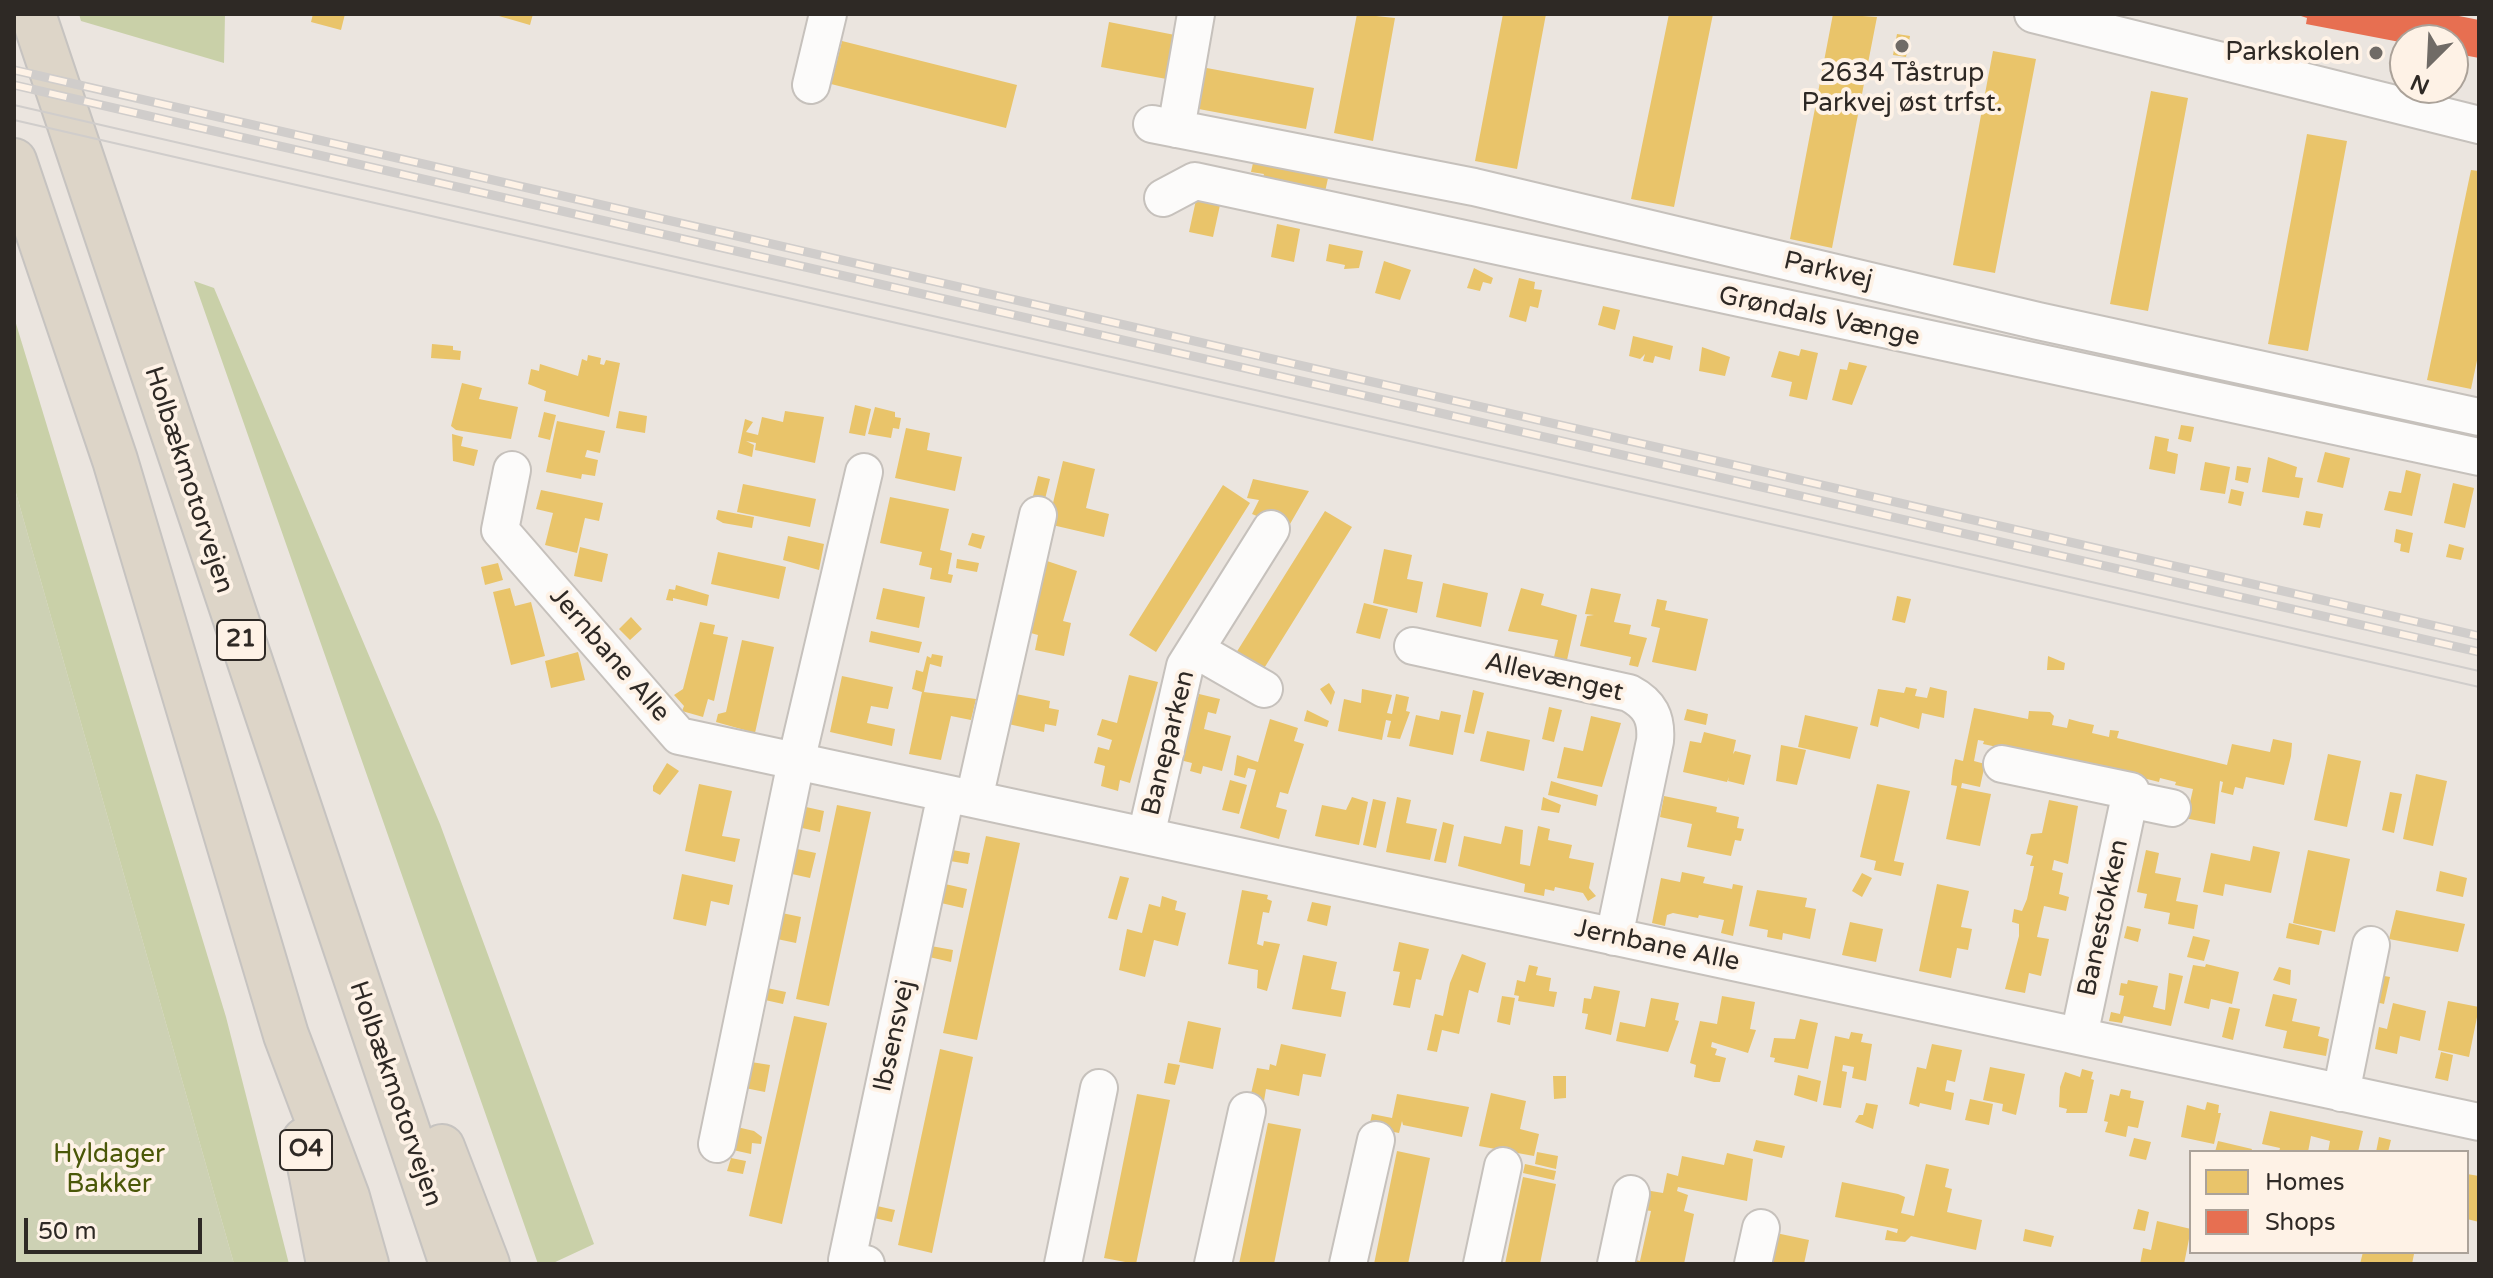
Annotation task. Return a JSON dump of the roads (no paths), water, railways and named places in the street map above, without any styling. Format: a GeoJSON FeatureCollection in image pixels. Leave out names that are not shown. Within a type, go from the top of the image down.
{"type":"FeatureCollection","features":[{"type":"Feature","properties":{"kind":"highway","name":"Holbækmotorvejen"},"geometry":{"type":"LineString","coordinates":[[33,14],[452,1264]]}},
{"type":"Feature","properties":{"kind":"highway"},"geometry":{"type":"LineString","coordinates":[[14,161],[115,460],[286,1035],[347,1197],[366,1264]]}},
{"type":"Feature","properties":{"kind":"highway"},"geometry":{"type":"LineString","coordinates":[[365,1004],[446,1155],[487,1264]]}},
{"type":"Feature","properties":{"kind":"highway","name":"O4"},"geometry":{"type":"LineString","coordinates":[[286,1035],[329,1264]]}},
{"type":"Feature","properties":{"kind":"street"},"geometry":{"type":"LineString","coordinates":[[811,85],[828,14]]}},
{"type":"Feature","properties":{"kind":"street","name":"Parkvej"},"geometry":{"type":"LineString","coordinates":[[1196,14],[1164,127],[1474,187],[2038,321],[2479,417]]}},
{"type":"Feature","properties":{"kind":"street"},"geometry":{"type":"LineString","coordinates":[[2033,14],[2133,26],[2479,125]]}},
{"type":"Feature","properties":{"kind":"street","name":"Grøndals Vænge"},"geometry":{"type":"LineString","coordinates":[[1163,198],[1195,181],[2479,457]]}},
{"type":"Feature","properties":{"kind":"street","name":"Jernbane Alle"},"geometry":{"type":"LineString","coordinates":[[512,470],[500,530],[675,733],[796,762],[2479,1122]]}},
{"type":"Feature","properties":{"kind":"street"},"geometry":{"type":"LineString","coordinates":[[717,1144],[796,762],[864,472]]}},
{"type":"Feature","properties":{"kind":"street"},"geometry":{"type":"LineString","coordinates":[[960,796],[1038,515]]}},
{"type":"Feature","properties":{"kind":"street","name":"Baneparken"},"geometry":{"type":"LineString","coordinates":[[1146,836],[1185,666],[1271,529]]}},
{"type":"Feature","properties":{"kind":"street","name":"Allevænget"},"geometry":{"type":"LineString","coordinates":[[1413,646],[1629,693],[1647,705],[1656,728],[1655,741],[1614,937]]}},
{"type":"Feature","properties":{"kind":"street","name":"Baneparken"},"geometry":{"type":"LineString","coordinates":[[1196,650],[1264,689]]}},
{"type":"Feature","properties":{"kind":"street"},"geometry":{"type":"LineString","coordinates":[[2002,764],[2131,791],[2129,799],[2172,808]]}},
{"type":"Feature","properties":{"kind":"street","name":"Ibsensvej"},"geometry":{"type":"LineString","coordinates":[[866,1264],[847,1260],[960,796]]}},
{"type":"Feature","properties":{"kind":"street","name":"Banestokken"},"geometry":{"type":"LineString","coordinates":[[2079,1036],[2129,799]]}},
{"type":"Feature","properties":{"kind":"street"},"geometry":{"type":"LineString","coordinates":[[2341,1093],[2371,945]]}},
{"type":"Feature","properties":{"kind":"street"},"geometry":{"type":"LineString","coordinates":[[1063,1264],[1099,1088]]}},
{"type":"Feature","properties":{"kind":"street"},"geometry":{"type":"LineString","coordinates":[[1213,1264],[1247,1111]]}},
{"type":"Feature","properties":{"kind":"street"},"geometry":{"type":"LineString","coordinates":[[1348,1264],[1376,1140]]}},
{"type":"Feature","properties":{"kind":"street"},"geometry":{"type":"LineString","coordinates":[[1482,1264],[1503,1166]]}},
{"type":"Feature","properties":{"kind":"street"},"geometry":{"type":"LineString","coordinates":[[1616,1264],[1631,1194]]}},
{"type":"Feature","properties":{"kind":"street"},"geometry":{"type":"LineString","coordinates":[[1753,1264],[1761,1228]]}},
{"type":"Feature","properties":{"kind":"tram line"},"geometry":{"type":"LineString","coordinates":[[14,105],[2479,671]]}},
{"type":"Feature","properties":{"kind":"tram line"},"geometry":{"type":"LineString","coordinates":[[14,120],[2479,687]]}},
{"type":"Feature","properties":{"kind":"railway"},"geometry":{"type":"LineString","coordinates":[[14,70],[2479,636]]}},
{"type":"Feature","properties":{"kind":"railway"},"geometry":{"type":"LineString","coordinates":[[14,85],[2479,652]]}},
{"type":"Feature","properties":{"kind":"place","name":"2634 Tåstrup Parkvej øst trfst."},"geometry":{"type":"Point","coordinates":[1902,46]}},
{"type":"Feature","properties":{"kind":"place","name":"Parkskolen"},"geometry":{"type":"Point","coordinates":[2376,53]}},
{"type":"Feature","properties":{"kind":"park label","name":"Hyldager Bakker"},"geometry":{"type":"Point","coordinates":[109,1170]}}]}
